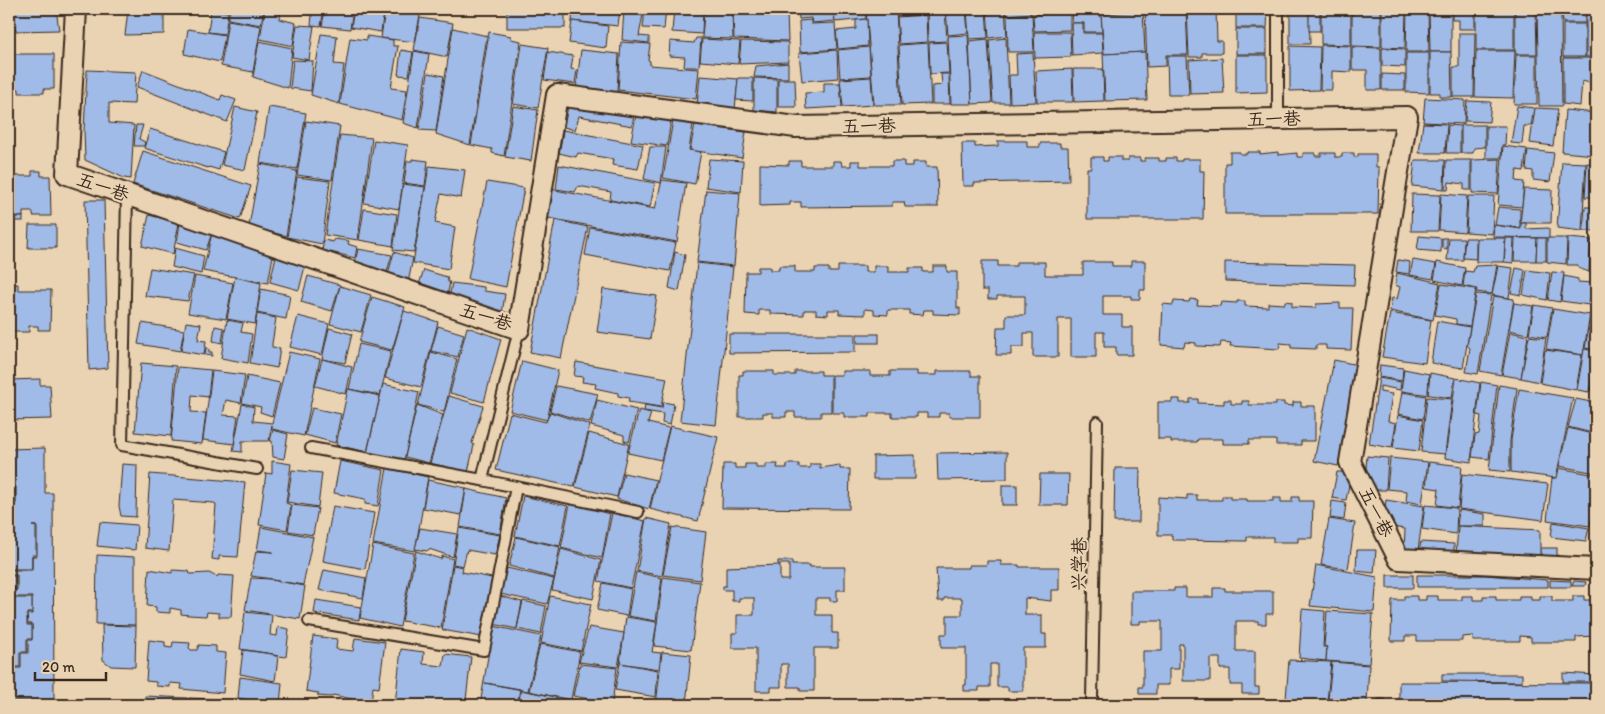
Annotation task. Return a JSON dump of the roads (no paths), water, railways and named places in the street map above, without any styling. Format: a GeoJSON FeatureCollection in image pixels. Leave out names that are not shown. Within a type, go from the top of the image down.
{"type":"FeatureCollection","features":[{"type":"Feature","properties":{"kind":"street","name":"五一巷"},"geometry":{"type":"LineString","coordinates":[[76,9],[66,174],[518,329],[557,95],[796,127],[1407,117],[1350,462],[1399,559],[1596,569]]}},
{"type":"Feature","properties":{"kind":"lane"},"geometry":{"type":"LineString","coordinates":[[1278,9],[1278,119]]}},
{"type":"Feature","properties":{"kind":"lane"},"geometry":{"type":"LineString","coordinates":[[127,195],[122,445],[257,469]]}},
{"type":"Feature","properties":{"kind":"lane"},"geometry":{"type":"LineString","coordinates":[[482,480],[518,329]]}},
{"type":"Feature","properties":{"kind":"lane","name":"兴学巷"},"geometry":{"type":"LineString","coordinates":[[1095,705],[1092,699],[1097,422]]}},
{"type":"Feature","properties":{"kind":"lane"},"geometry":{"type":"LineString","coordinates":[[310,448],[482,480],[638,512]]}},
{"type":"Feature","properties":{"kind":"lane"},"geometry":{"type":"LineString","coordinates":[[309,621],[484,650],[516,487]]}}]}
